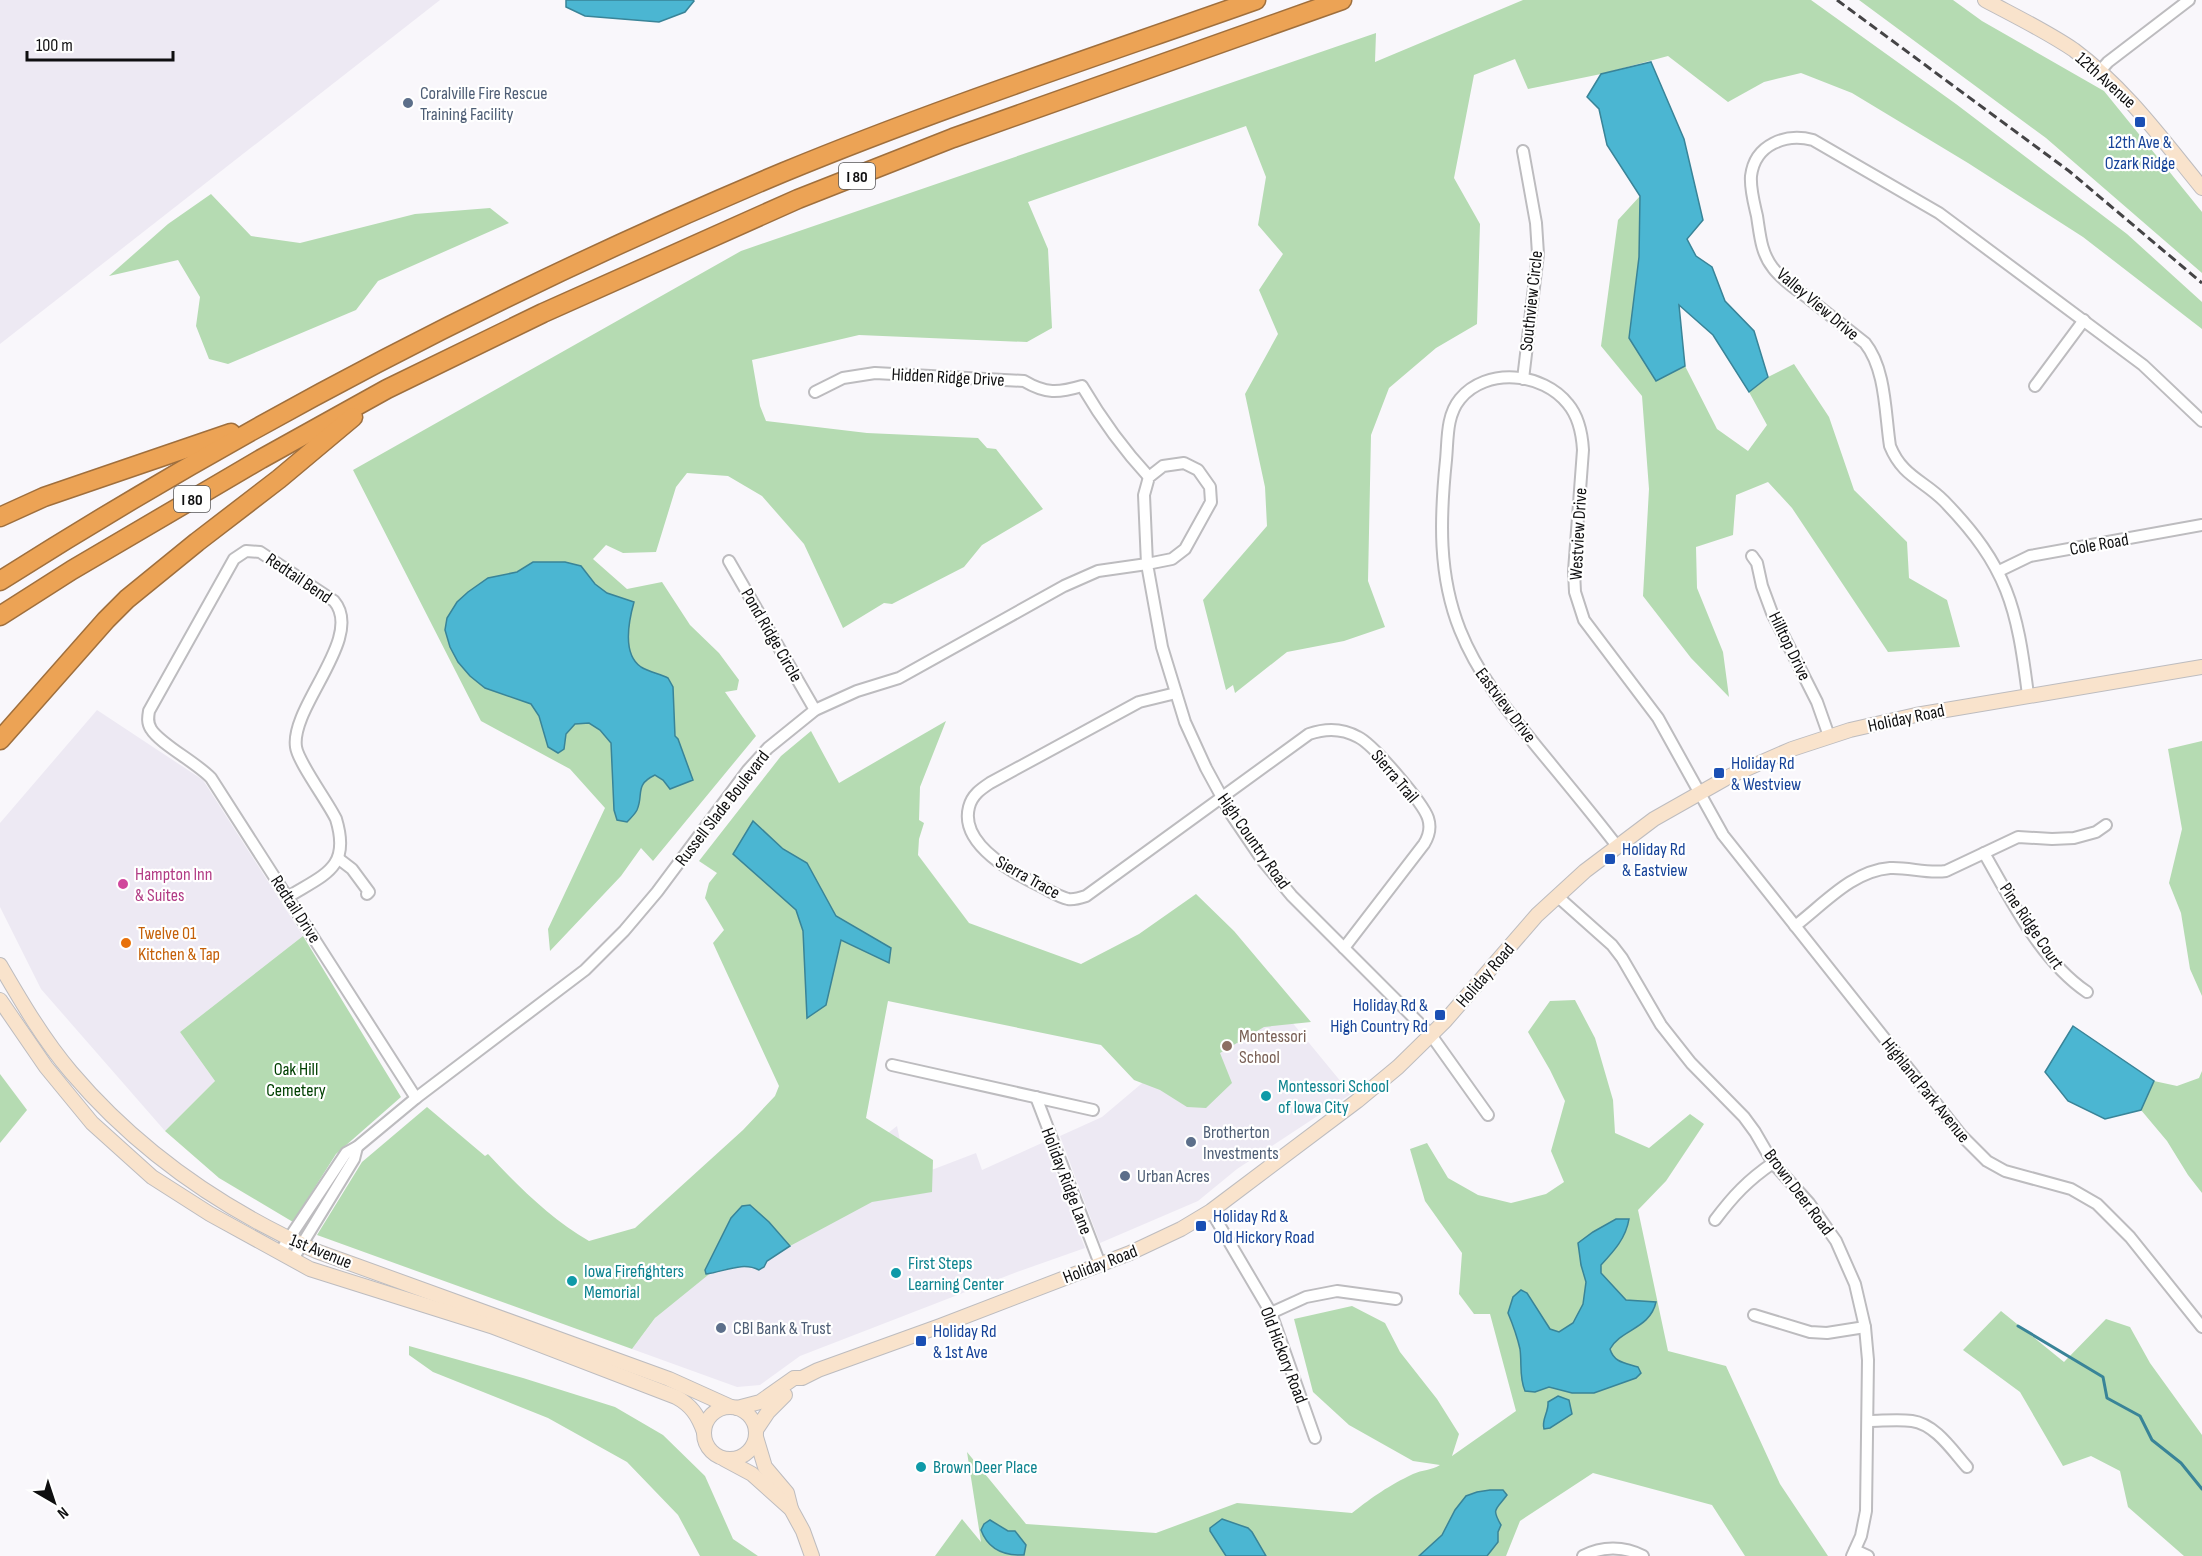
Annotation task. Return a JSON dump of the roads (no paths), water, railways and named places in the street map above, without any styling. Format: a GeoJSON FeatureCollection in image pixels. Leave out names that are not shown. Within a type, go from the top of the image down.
{"type":"FeatureCollection","features":[{"type":"Feature","properties":{"kind":"highway","name":"I 80"},"geometry":{"type":"LineString","coordinates":[[0,580],[269,420],[525,288],[787,171],[939,112],[1256,0]]}},
{"type":"Feature","properties":{"kind":"highway","name":"I 80"},"geometry":{"type":"LineString","coordinates":[[0,616],[72,570],[261,459],[387,389],[554,308],[798,199],[953,138],[1342,0]]}},
{"type":"Feature","properties":{"kind":"highway"},"geometry":{"type":"LineString","coordinates":[[0,740],[127,599],[279,479],[387,389]]}},
{"type":"Feature","properties":{"kind":"highway"},"geometry":{"type":"LineString","coordinates":[[0,517],[44,497],[269,420]]}},
{"type":"Feature","properties":{"kind":"main road","name":"12th Avenue"},"geometry":{"type":"LineString","coordinates":[[1986,0],[2058,40],[2100,71],[2136,106],[2202,188]]}},
{"type":"Feature","properties":{"kind":"main road","name":"Holiday Road"},"geometry":{"type":"LineString","coordinates":[[734,1407],[760,1402],[794,1378],[802,1378],[1156,1242],[1211,1211],[1357,1101],[1398,1067],[1431,1035],[1537,915],[1557,896],[1617,846],[1654,819],[1700,792],[1764,760],[1828,736],[1916,715],[2202,667]]}},
{"type":"Feature","properties":{"kind":"main road","name":"1st Avenue"},"geometry":{"type":"LineString","coordinates":[[0,965],[26,1009],[70,1071],[151,1152],[204,1191],[295,1241],[669,1379],[734,1407]]}},
{"type":"Feature","properties":{"kind":"main road","name":"1st Avenue"},"geometry":{"type":"LineString","coordinates":[[0,1000],[67,1094],[92,1123],[152,1178],[210,1214],[320,1273],[491,1326],[657,1389],[685,1402],[698,1416],[704,1432]]}},
{"type":"Feature","properties":{"kind":"main road","name":"Holiday Road"},"geometry":{"type":"LineString","coordinates":[[756,1434],[775,1403],[802,1378]]}},
{"type":"Feature","properties":{"kind":"main road"},"geometry":{"type":"LineString","coordinates":[[791,1509],[752,1474],[719,1456],[708,1446],[704,1432],[710,1416],[723,1408],[734,1407],[750,1416],[765,1467],[787,1493],[791,1509],[803,1531],[812,1556]]}},
{"type":"Feature","properties":{"kind":"main road"},"geometry":{"type":"LineString","coordinates":[[719,1456],[735,1458],[742,1456],[753,1445],[756,1434]]}},
{"type":"Feature","properties":{"kind":"street"},"geometry":{"type":"LineString","coordinates":[[2100,71],[2108,62],[2189,0]]}},
{"type":"Feature","properties":{"kind":"street","name":"Valley View Drive"},"geometry":{"type":"LineString","coordinates":[[2028,695],[2016,620],[1999,571],[1975,534],[1939,497],[1909,476],[1894,456],[1890,446],[1880,374],[1872,352],[1865,343],[1783,279],[1767,258],[1762,247],[1751,185],[1754,164],[1763,151],[1772,143],[1782,139],[1793,137],[1813,141],[1939,213],[2143,365],[2202,422]]}},
{"type":"Feature","properties":{"kind":"street","name":"Southview Circle"},"geometry":{"type":"LineString","coordinates":[[1523,151],[1536,223],[1538,254],[1523,379]]}},
{"type":"Feature","properties":{"kind":"street"},"geometry":{"type":"LineString","coordinates":[[2035,386],[2084,320]]}},
{"type":"Feature","properties":{"kind":"street","name":"Hidden Ridge Drive"},"geometry":{"type":"LineString","coordinates":[[815,392],[843,378],[875,373],[1024,381],[1038,389],[1059,392],[1082,386],[1102,421],[1125,452],[1149,477]]}},
{"type":"Feature","properties":{"kind":"street","name":"Eastview Drive"},"geometry":{"type":"LineString","coordinates":[[1523,379],[1498,378],[1480,383],[1462,396],[1451,417],[1441,535],[1450,598],[1476,666],[1498,698],[1617,846]]}},
{"type":"Feature","properties":{"kind":"street","name":"Westview Drive"},"geometry":{"type":"LineString","coordinates":[[1523,379],[1546,386],[1561,396],[1573,410],[1581,429],[1583,450],[1574,571],[1575,592],[1582,614],[1598,640],[1639,690],[1658,718],[1700,792]]}},
{"type":"Feature","properties":{"kind":"street","name":"Russell Slade Boulevard"},"geometry":{"type":"LineString","coordinates":[[280,1252],[295,1241],[354,1159],[357,1147],[416,1098],[585,970],[624,931],[657,892],[748,770],[768,748],[815,710],[857,691],[899,678],[1064,586],[1098,571],[1172,559],[1185,549],[1211,502],[1210,487],[1198,470],[1184,463],[1163,466],[1149,477]]}},
{"type":"Feature","properties":{"kind":"street","name":"High Country Road"},"geometry":{"type":"LineString","coordinates":[[1149,477],[1144,495],[1147,564],[1162,647],[1185,722],[1231,814],[1263,861],[1292,896],[1431,1035],[1488,1115]]}},
{"type":"Feature","properties":{"kind":"street","name":"Cole Road"},"geometry":{"type":"LineString","coordinates":[[1999,571],[2030,556],[2202,525]]}},
{"type":"Feature","properties":{"kind":"street","name":"Redtail Bend"},"geometry":{"type":"LineString","coordinates":[[158,737],[149,726],[149,711],[234,560],[246,551],[260,552],[334,601],[341,613],[342,620],[331,660],[306,710],[296,739],[298,754],[336,819],[341,853],[339,859]]}},
{"type":"Feature","properties":{"kind":"street","name":"Hilltop Drive"},"geometry":{"type":"LineString","coordinates":[[1752,556],[1757,563],[1762,586],[1772,612],[1817,702],[1828,736]]}},
{"type":"Feature","properties":{"kind":"street","name":"Pond Ridge Circle"},"geometry":{"type":"LineString","coordinates":[[729,561],[815,710]]}},
{"type":"Feature","properties":{"kind":"street","name":"Sierra Trace"},"geometry":{"type":"LineString","coordinates":[[1176,693],[1139,702],[990,783],[975,794],[969,806],[968,820],[973,832],[995,861],[1026,879],[1067,898],[1080,898],[1094,891],[1222,797]]}},
{"type":"Feature","properties":{"kind":"street","name":"Sierra Trail"},"geometry":{"type":"LineString","coordinates":[[1222,797],[1309,734],[1322,730],[1333,730],[1359,737],[1373,747],[1418,802],[1429,820],[1429,835],[1344,948]]}},
{"type":"Feature","properties":{"kind":"street","name":"Redtail Drive"},"geometry":{"type":"LineString","coordinates":[[158,737],[211,778],[416,1098]]}},
{"type":"Feature","properties":{"kind":"street","name":"Highland Park Avenue"},"geometry":{"type":"LineString","coordinates":[[1700,792],[1724,835],[1970,1144],[1987,1161],[2005,1171],[2071,1189],[2097,1204],[2130,1237],[2202,1327]]}},
{"type":"Feature","properties":{"kind":"street"},"geometry":{"type":"LineString","coordinates":[[1795,926],[1848,884],[1875,871],[1894,868],[1933,873],[1946,872],[2018,837],[2052,840],[2074,838],[2096,832],[2106,825]]}},
{"type":"Feature","properties":{"kind":"street","name":"Pine Ridge Court"},"geometry":{"type":"LineString","coordinates":[[1984,853],[2015,907],[2034,934],[2069,980],[2087,992]]}},
{"type":"Feature","properties":{"kind":"street"},"geometry":{"type":"LineString","coordinates":[[288,897],[323,875],[339,859],[357,875],[369,892],[367,894]]}},
{"type":"Feature","properties":{"kind":"street","name":"Brown Deer Road"},"geometry":{"type":"LineString","coordinates":[[1557,896],[1612,945],[1623,958],[1661,1025],[1691,1063],[1744,1117],[1773,1163],[1809,1203],[1836,1241],[1855,1284],[1865,1328],[1868,1360],[1866,1511],[1864,1525],[1853,1553]]}},
{"type":"Feature","properties":{"kind":"street","name":"Holiday Ridge Lane"},"geometry":{"type":"LineString","coordinates":[[892,1065],[1093,1110]]}},
{"type":"Feature","properties":{"kind":"street","name":"Holiday Ridge Lane"},"geometry":{"type":"LineString","coordinates":[[1036,1097],[1100,1264]]}},
{"type":"Feature","properties":{"kind":"street"},"geometry":{"type":"LineString","coordinates":[[1715,1220],[1737,1191],[1773,1163]]}},
{"type":"Feature","properties":{"kind":"street","name":"Old Hickory Road"},"geometry":{"type":"LineString","coordinates":[[1211,1211],[1271,1313],[1315,1438]]}},
{"type":"Feature","properties":{"kind":"street","name":"Russell Slade Boulevard"},"geometry":{"type":"LineString","coordinates":[[293,1259],[295,1241]]}},
{"type":"Feature","properties":{"kind":"street"},"geometry":{"type":"LineString","coordinates":[[1271,1313],[1306,1297],[1337,1291],[1396,1299]]}},
{"type":"Feature","properties":{"kind":"street"},"geometry":{"type":"LineString","coordinates":[[1754,1315],[1810,1332],[1827,1333],[1865,1328]]}},
{"type":"Feature","properties":{"kind":"street"},"geometry":{"type":"LineString","coordinates":[[1868,1420],[1919,1423],[1937,1434],[1966,1467]]}},
{"type":"Feature","properties":{"kind":"street"},"geometry":{"type":"LineString","coordinates":[[1583,1556],[1601,1549],[1614,1548],[1643,1556]]}},
{"type":"Feature","properties":{"kind":"street"},"geometry":{"type":"LineString","coordinates":[[1853,1553],[1868,1556]]}},
{"type":"Feature","properties":{"kind":"water"},"geometry":{"type":"Polygon","coordinates":[[[566,0],[694,1],[685,12],[659,22],[585,16],[566,7],[566,0]]]}},
{"type":"Feature","properties":{"kind":"water"},"geometry":{"type":"Polygon","coordinates":[[[1651,62],[1684,139],[1703,220],[1687,239],[1696,256],[1712,267],[1725,301],[1754,331],[1768,377],[1749,392],[1713,335],[1679,305],[1685,366],[1656,381],[1629,338],[1639,257],[1640,196],[1607,145],[1599,109],[1587,97],[1601,74],[1651,62]]]}},
{"type":"Feature","properties":{"kind":"water"},"geometry":{"type":"Polygon","coordinates":[[[533,562],[565,562],[581,566],[595,584],[607,593],[634,602],[630,618],[631,654],[641,667],[668,678],[673,687],[675,736],[693,780],[670,789],[663,780],[655,775],[648,779],[642,786],[637,810],[627,822],[617,820],[614,810],[611,743],[600,730],[589,723],[575,724],[566,734],[564,749],[558,753],[548,747],[539,716],[531,704],[485,688],[458,662],[450,647],[445,630],[447,618],[457,602],[488,578],[517,572],[533,562]]]}},
{"type":"Feature","properties":{"kind":"water"},"geometry":{"type":"Polygon","coordinates":[[[753,821],[783,849],[807,863],[836,916],[891,948],[889,963],[841,940],[826,1005],[807,1018],[803,931],[796,910],[733,854],[753,821]]]}},
{"type":"Feature","properties":{"kind":"water"},"geometry":{"type":"Polygon","coordinates":[[[2073,1026],[2154,1081],[2141,1110],[2105,1119],[2068,1101],[2045,1072],[2073,1026]]]}},
{"type":"Feature","properties":{"kind":"water"},"geometry":{"type":"Polygon","coordinates":[[[750,1205],[790,1246],[767,1261],[759,1270],[740,1267],[706,1274],[705,1270],[731,1218],[742,1206],[750,1205]]]}},
{"type":"Feature","properties":{"kind":"water"},"geometry":{"type":"Polygon","coordinates":[[[1616,1219],[1629,1219],[1622,1238],[1601,1265],[1601,1273],[1626,1300],[1656,1302],[1648,1318],[1621,1337],[1610,1349],[1617,1360],[1638,1367],[1641,1373],[1636,1378],[1594,1393],[1572,1393],[1549,1387],[1535,1392],[1525,1391],[1521,1376],[1520,1349],[1508,1313],[1513,1297],[1521,1290],[1527,1293],[1550,1329],[1559,1332],[1573,1323],[1583,1304],[1586,1282],[1578,1243],[1616,1219]]]}},
{"type":"Feature","properties":{"kind":"water"},"geometry":{"type":"Polygon","coordinates":[[[1558,1396],[1569,1400],[1572,1414],[1550,1428],[1544,1429],[1548,1402],[1558,1396]]]}},
{"type":"Feature","properties":{"kind":"water"},"geometry":{"type":"Polygon","coordinates":[[[1490,1490],[1503,1490],[1507,1495],[1496,1509],[1501,1525],[1498,1542],[1487,1556],[1419,1556],[1442,1535],[1455,1510],[1466,1496],[1490,1490]]]}},
{"type":"Feature","properties":{"kind":"water"},"geometry":{"type":"Polygon","coordinates":[[[1222,1519],[1248,1528],[1266,1556],[1226,1556],[1210,1531],[1210,1528],[1222,1519]]]}},
{"type":"Feature","properties":{"kind":"water"},"geometry":{"type":"Polygon","coordinates":[[[990,1520],[1008,1531],[1015,1531],[1026,1545],[1024,1555],[1003,1553],[992,1547],[981,1530],[990,1520]]]}},
{"type":"Feature","properties":{"kind":"waterway"},"geometry":{"type":"LineString","coordinates":[[2018,1326],[2103,1377],[2107,1398],[2140,1416],[2152,1440],[2181,1463],[2202,1489]]}},
{"type":"Feature","properties":{"kind":"railway"},"geometry":{"type":"LineString","coordinates":[[1837,0],[2069,171],[2202,283]]}},
{"type":"Feature","properties":{"kind":"place","name":"Coralville Fire Rescue Training Facility"},"geometry":{"type":"Point","coordinates":[408,103]}},
{"type":"Feature","properties":{"kind":"place","name":"12th Ave & Ozark Ridge"},"geometry":{"type":"Point","coordinates":[2140,122]}},
{"type":"Feature","properties":{"kind":"place","name":"Holiday Rd & Westview"},"geometry":{"type":"Point","coordinates":[1719,773]}},
{"type":"Feature","properties":{"kind":"place","name":"Holiday Rd & Eastview"},"geometry":{"type":"Point","coordinates":[1610,859]}},
{"type":"Feature","properties":{"kind":"place","name":"Hampton Inn & Suites"},"geometry":{"type":"Point","coordinates":[123,884]}},
{"type":"Feature","properties":{"kind":"place","name":"Twelve 01 Kitchen & Tap"},"geometry":{"type":"Point","coordinates":[126,943]}},
{"type":"Feature","properties":{"kind":"place","name":"Holiday Rd & High Country Rd"},"geometry":{"type":"Point","coordinates":[1440,1015]}},
{"type":"Feature","properties":{"kind":"place","name":"Montessori School"},"geometry":{"type":"Point","coordinates":[1227,1046]}},
{"type":"Feature","properties":{"kind":"place","name":"Montessori School of Iowa City"},"geometry":{"type":"Point","coordinates":[1266,1096]}},
{"type":"Feature","properties":{"kind":"place","name":"Brotherton Investments"},"geometry":{"type":"Point","coordinates":[1191,1142]}},
{"type":"Feature","properties":{"kind":"place","name":"Urban Acres"},"geometry":{"type":"Point","coordinates":[1125,1176]}},
{"type":"Feature","properties":{"kind":"place","name":"Holiday Rd & Old Hickory Road"},"geometry":{"type":"Point","coordinates":[1201,1226]}},
{"type":"Feature","properties":{"kind":"place","name":"First Steps Learning Center"},"geometry":{"type":"Point","coordinates":[896,1273]}},
{"type":"Feature","properties":{"kind":"place","name":"Iowa Firefighters Memorial"},"geometry":{"type":"Point","coordinates":[572,1281]}},
{"type":"Feature","properties":{"kind":"place","name":"CBI Bank & Trust"},"geometry":{"type":"Point","coordinates":[721,1328]}},
{"type":"Feature","properties":{"kind":"place","name":"Holiday Rd & 1st Ave"},"geometry":{"type":"Point","coordinates":[921,1341]}},
{"type":"Feature","properties":{"kind":"place","name":"Brown Deer Place"},"geometry":{"type":"Point","coordinates":[921,1467]}},
{"type":"Feature","properties":{"kind":"park label","name":"Oak Hill Cemetery"},"geometry":{"type":"Point","coordinates":[296,1079]}}]}
